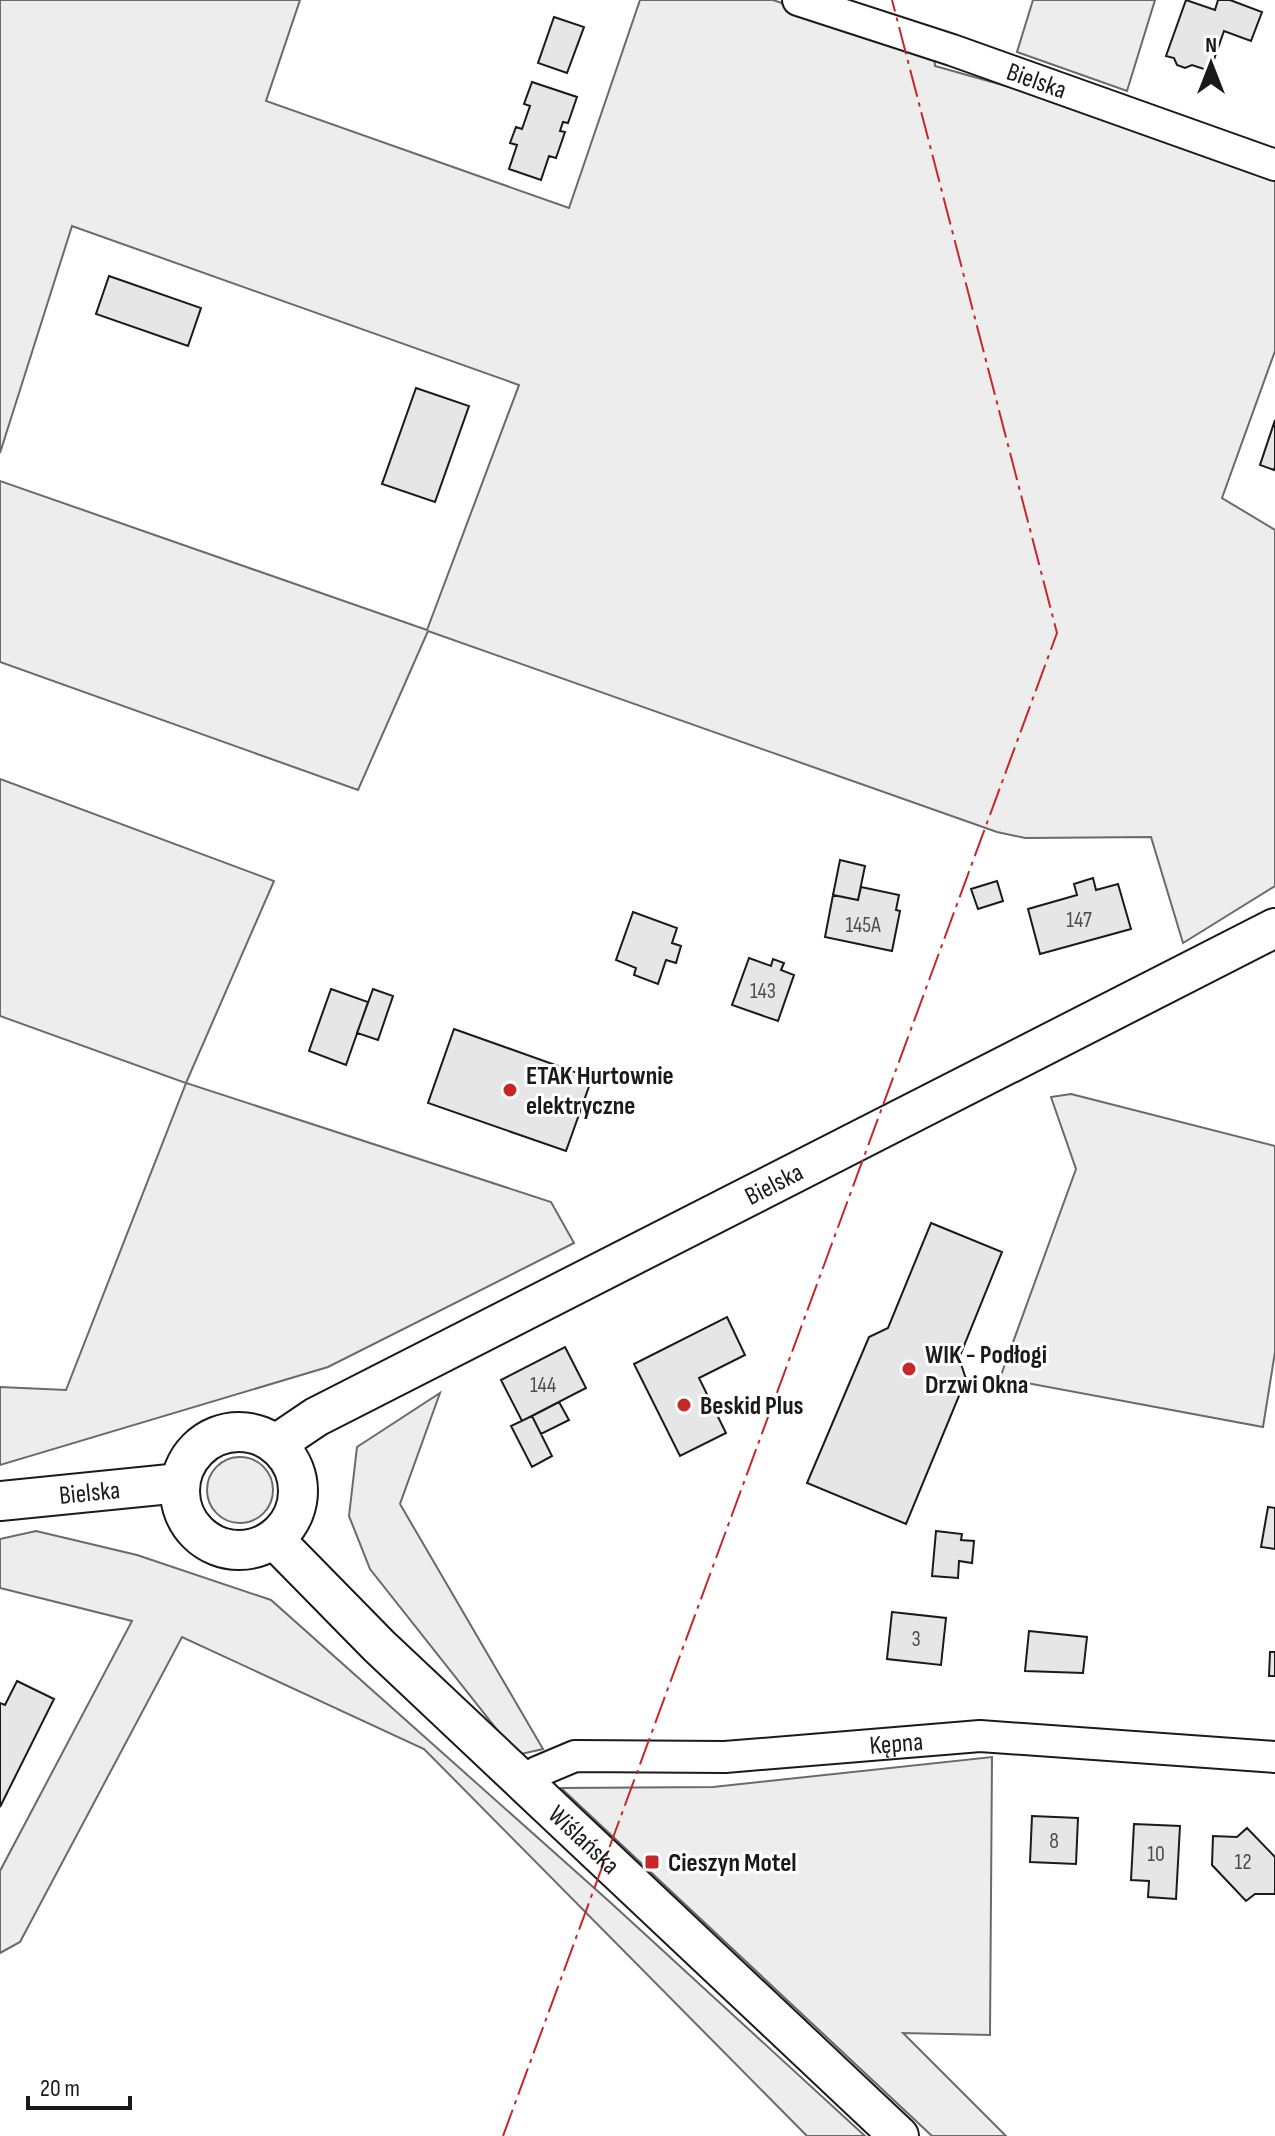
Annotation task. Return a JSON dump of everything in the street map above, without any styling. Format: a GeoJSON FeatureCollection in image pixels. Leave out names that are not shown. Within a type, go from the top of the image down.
{"type":"FeatureCollection","features":[{"type":"Feature","properties":{"kind":"street","name":"Bielska"},"geometry":{"type":"LineString","coordinates":[[798,0],[964,54],[1275,165]]}},
{"type":"Feature","properties":{"kind":"street","name":"Bielska"},"geometry":{"type":"LineString","coordinates":[[276,1444],[316,1417],[1275,928]]}},
{"type":"Feature","properties":{"kind":"street"},"geometry":{"type":"LineString","coordinates":[[242,1431],[276,1444],[288,1457],[296,1474],[298,1492],[295,1510],[274,1539],[256,1548],[237,1551],[217,1547],[200,1537],[187,1522],[180,1503],[180,1483],[194,1451],[225,1433],[242,1431]]}},
{"type":"Feature","properties":{"kind":"street","name":"Bielska"},"geometry":{"type":"LineString","coordinates":[[0,1501],[180,1483]]}},
{"type":"Feature","properties":{"kind":"street","name":"Wiślańska"},"geometry":{"type":"LineString","coordinates":[[274,1539],[379,1646],[899,2136]]}},
{"type":"Feature","properties":{"kind":"street","name":"Kępna"},"geometry":{"type":"LineString","coordinates":[[525,1784],[537,1772],[575,1756],[725,1757],[980,1736],[1275,1757]]}},
{"type":"Feature","properties":{"kind":"shaded area"},"geometry":{"type":"Polygon","coordinates":[[[0,0],[300,0],[266,101],[569,208],[640,0],[773,0],[934,55],[935,66],[1013,88],[1275,181],[1275,351],[1222,498],[1275,530],[1275,886],[1183,943],[1151,837],[1025,838],[997,832],[428,631],[358,790],[0,662],[0,481],[427,630],[519,385],[72,226],[0,453],[0,0]]]}},
{"type":"Feature","properties":{"kind":"shaded area"},"geometry":{"type":"Polygon","coordinates":[[[1033,0],[1155,0],[1127,91],[1017,52],[1033,0]]]}},
{"type":"Feature","properties":{"kind":"shaded area"},"geometry":{"type":"Polygon","coordinates":[[[0,779],[274,881],[186,1083],[0,1016],[0,779]]]}},
{"type":"Feature","properties":{"kind":"shaded area"},"geometry":{"type":"Polygon","coordinates":[[[186,1083],[551,1202],[574,1243],[328,1367],[0,1465],[0,1387],[66,1390],[186,1083]]]}},
{"type":"Feature","properties":{"kind":"shaded area"},"geometry":{"type":"Polygon","coordinates":[[[1071,1094],[1275,1146],[1275,1352],[1263,1427],[1000,1378],[1076,1169],[1051,1097],[1071,1094]]]}},
{"type":"Feature","properties":{"kind":"shaded area"},"geometry":{"type":"Polygon","coordinates":[[[440,1393],[400,1504],[543,1749],[517,1755],[370,1569],[349,1516],[357,1447],[440,1393]]]}},
{"type":"Feature","properties":{"kind":"shaded area"},"geometry":{"type":"Polygon","coordinates":[[[240,1457],[253,1460],[263,1467],[270,1477],[273,1490],[270,1503],[263,1513],[253,1520],[240,1523],[227,1520],[217,1513],[210,1503],[207,1490],[210,1477],[217,1467],[227,1460],[240,1457]]]}},
{"type":"Feature","properties":{"kind":"shaded area"},"geometry":{"type":"Polygon","coordinates":[[[36,1531],[137,1555],[271,1600],[611,1903],[865,2136],[807,2136],[424,1749],[182,1637],[20,1942],[0,1953],[0,1871],[132,1621],[0,1588],[0,1539],[36,1531]]]}},
{"type":"Feature","properties":{"kind":"shaded area"},"geometry":{"type":"Polygon","coordinates":[[[992,1757],[990,2035],[903,2033],[1006,2136],[932,2136],[561,1788],[713,1787],[992,1757]]]}},
{"type":"Feature","properties":{"kind":"building"},"geometry":{"type":"Polygon","coordinates":[[[1186,0],[1215,10],[1218,0],[1230,0],[1262,12],[1251,41],[1224,31],[1210,71],[1192,65],[1185,68],[1177,65],[1174,58],[1166,56],[1186,0]]]}},
{"type":"Feature","properties":{"kind":"building"},"geometry":{"type":"Polygon","coordinates":[[[554,17],[584,27],[567,73],[538,63],[554,17]]]}},
{"type":"Feature","properties":{"kind":"building"},"geometry":{"type":"Polygon","coordinates":[[[532,82],[577,97],[568,123],[563,122],[560,131],[565,132],[556,158],[549,156],[541,180],[509,169],[517,145],[510,143],[516,127],[522,129],[530,106],[524,104],[532,82]]]}},
{"type":"Feature","properties":{"kind":"building"},"geometry":{"type":"Polygon","coordinates":[[[109,276],[201,308],[188,346],[96,314],[109,276]]]}},
{"type":"Feature","properties":{"kind":"building"},"geometry":{"type":"Polygon","coordinates":[[[416,388],[469,406],[435,502],[382,484],[416,388]]]}},
{"type":"Feature","properties":{"kind":"building"},"geometry":{"type":"Polygon","coordinates":[[[1275,420],[1275,467],[1274,470],[1260,465],[1275,420]]]}},
{"type":"Feature","properties":{"kind":"building"},"geometry":{"type":"Polygon","coordinates":[[[840,860],[865,866],[858,900],[833,895],[840,860]]]}},
{"type":"Feature","properties":{"kind":"building"},"geometry":{"type":"Polygon","coordinates":[[[1093,878],[1096,890],[1118,884],[1131,929],[1040,954],[1028,909],[1077,895],[1074,884],[1093,878]]]}},
{"type":"Feature","properties":{"kind":"building"},"geometry":{"type":"Polygon","coordinates":[[[997,881],[1003,901],[978,909],[971,889],[997,881]]]}},
{"type":"Feature","properties":{"kind":"building"},"geometry":{"type":"Polygon","coordinates":[[[861,887],[899,895],[896,910],[900,911],[892,951],[825,937],[833,895],[858,900],[861,887]]]}},
{"type":"Feature","properties":{"kind":"building"},"geometry":{"type":"Polygon","coordinates":[[[633,912],[677,928],[672,943],[681,946],[676,963],[666,960],[658,984],[634,975],[636,968],[616,960],[633,912]]]}},
{"type":"Feature","properties":{"kind":"building"},"geometry":{"type":"Polygon","coordinates":[[[749,958],[771,966],[773,959],[784,963],[781,970],[794,975],[778,1021],[732,1005],[749,958]]]}},
{"type":"Feature","properties":{"kind":"building"},"geometry":{"type":"Polygon","coordinates":[[[331,989],[368,1002],[346,1065],[309,1051],[331,989]]]}},
{"type":"Feature","properties":{"kind":"building"},"geometry":{"type":"Polygon","coordinates":[[[373,989],[393,996],[378,1040],[357,1033],[373,989]]]}},
{"type":"Feature","properties":{"kind":"building","name":"ETAK Hurtownie elektryczne"},"geometry":{"type":"Polygon","coordinates":[[[454,1029],[592,1078],[566,1151],[428,1103],[454,1029]]]}},
{"type":"Feature","properties":{"kind":"building","name":"WIK - Podłogi Drzwi Okna"},"geometry":{"type":"Polygon","coordinates":[[[931,1223],[1002,1252],[959,1358],[966,1379],[906,1524],[807,1483],[869,1337],[888,1328],[931,1223]]]}},
{"type":"Feature","properties":{"kind":"building","name":"Beskid Plus"},"geometry":{"type":"Polygon","coordinates":[[[727,1317],[745,1355],[699,1378],[726,1433],[680,1456],[634,1364],[727,1317]]]}},
{"type":"Feature","properties":{"kind":"building"},"geometry":{"type":"Polygon","coordinates":[[[565,1347],[586,1388],[522,1421],[501,1380],[565,1347]]]}},
{"type":"Feature","properties":{"kind":"building"},"geometry":{"type":"Polygon","coordinates":[[[559,1402],[569,1420],[541,1434],[532,1416],[559,1402]]]}},
{"type":"Feature","properties":{"kind":"building"},"geometry":{"type":"Polygon","coordinates":[[[532,1416],[552,1456],[532,1467],[511,1426],[532,1416]]]}},
{"type":"Feature","properties":{"kind":"building"},"geometry":{"type":"Polygon","coordinates":[[[1268,1507],[1275,1508],[1275,1549],[1261,1547],[1268,1507]]]}},
{"type":"Feature","properties":{"kind":"building"},"geometry":{"type":"Polygon","coordinates":[[[936,1531],[962,1534],[961,1540],[974,1541],[972,1563],[959,1561],[958,1578],[932,1576],[936,1531]]]}},
{"type":"Feature","properties":{"kind":"building"},"geometry":{"type":"Polygon","coordinates":[[[892,1612],[946,1618],[941,1665],[887,1659],[892,1612]]]}},
{"type":"Feature","properties":{"kind":"building"},"geometry":{"type":"Polygon","coordinates":[[[1029,1631],[1087,1637],[1083,1673],[1025,1671],[1029,1631]]]}},
{"type":"Feature","properties":{"kind":"building"},"geometry":{"type":"Polygon","coordinates":[[[1270,1652],[1275,1652],[1275,1676],[1269,1676],[1270,1652]]]}},
{"type":"Feature","properties":{"kind":"building"},"geometry":{"type":"Polygon","coordinates":[[[17,1681],[54,1699],[0,1807],[0,1703],[5,1705],[17,1681]]]}},
{"type":"Feature","properties":{"kind":"building"},"geometry":{"type":"Polygon","coordinates":[[[1032,1816],[1078,1818],[1076,1864],[1030,1862],[1032,1816]]]}},
{"type":"Feature","properties":{"kind":"building"},"geometry":{"type":"Polygon","coordinates":[[[1134,1824],[1180,1826],[1176,1899],[1148,1897],[1149,1881],[1131,1880],[1134,1824]]]}},
{"type":"Feature","properties":{"kind":"building"},"geometry":{"type":"Polygon","coordinates":[[[1247,1828],[1275,1857],[1275,1894],[1255,1894],[1246,1901],[1212,1865],[1213,1836],[1237,1837],[1247,1828]]]}},
{"type":"Feature","properties":{"kind":"power"},"geometry":{"type":"LineString","coordinates":[[503,2136],[1057,633],[892,0]]}},
{"type":"Feature","properties":{"kind":"place","name":"ETAK Hurtownie elektryczne"},"geometry":{"type":"Point","coordinates":[510,1090]}},
{"type":"Feature","properties":{"kind":"place","name":"WIK - Podłogi Drzwi Okna"},"geometry":{"type":"Point","coordinates":[909,1369]}},
{"type":"Feature","properties":{"kind":"place","name":"Beskid Plus"},"geometry":{"type":"Point","coordinates":[684,1405]}},
{"type":"Feature","properties":{"kind":"place","name":"Cieszyn Motel"},"geometry":{"type":"Point","coordinates":[652,1862]}}]}
